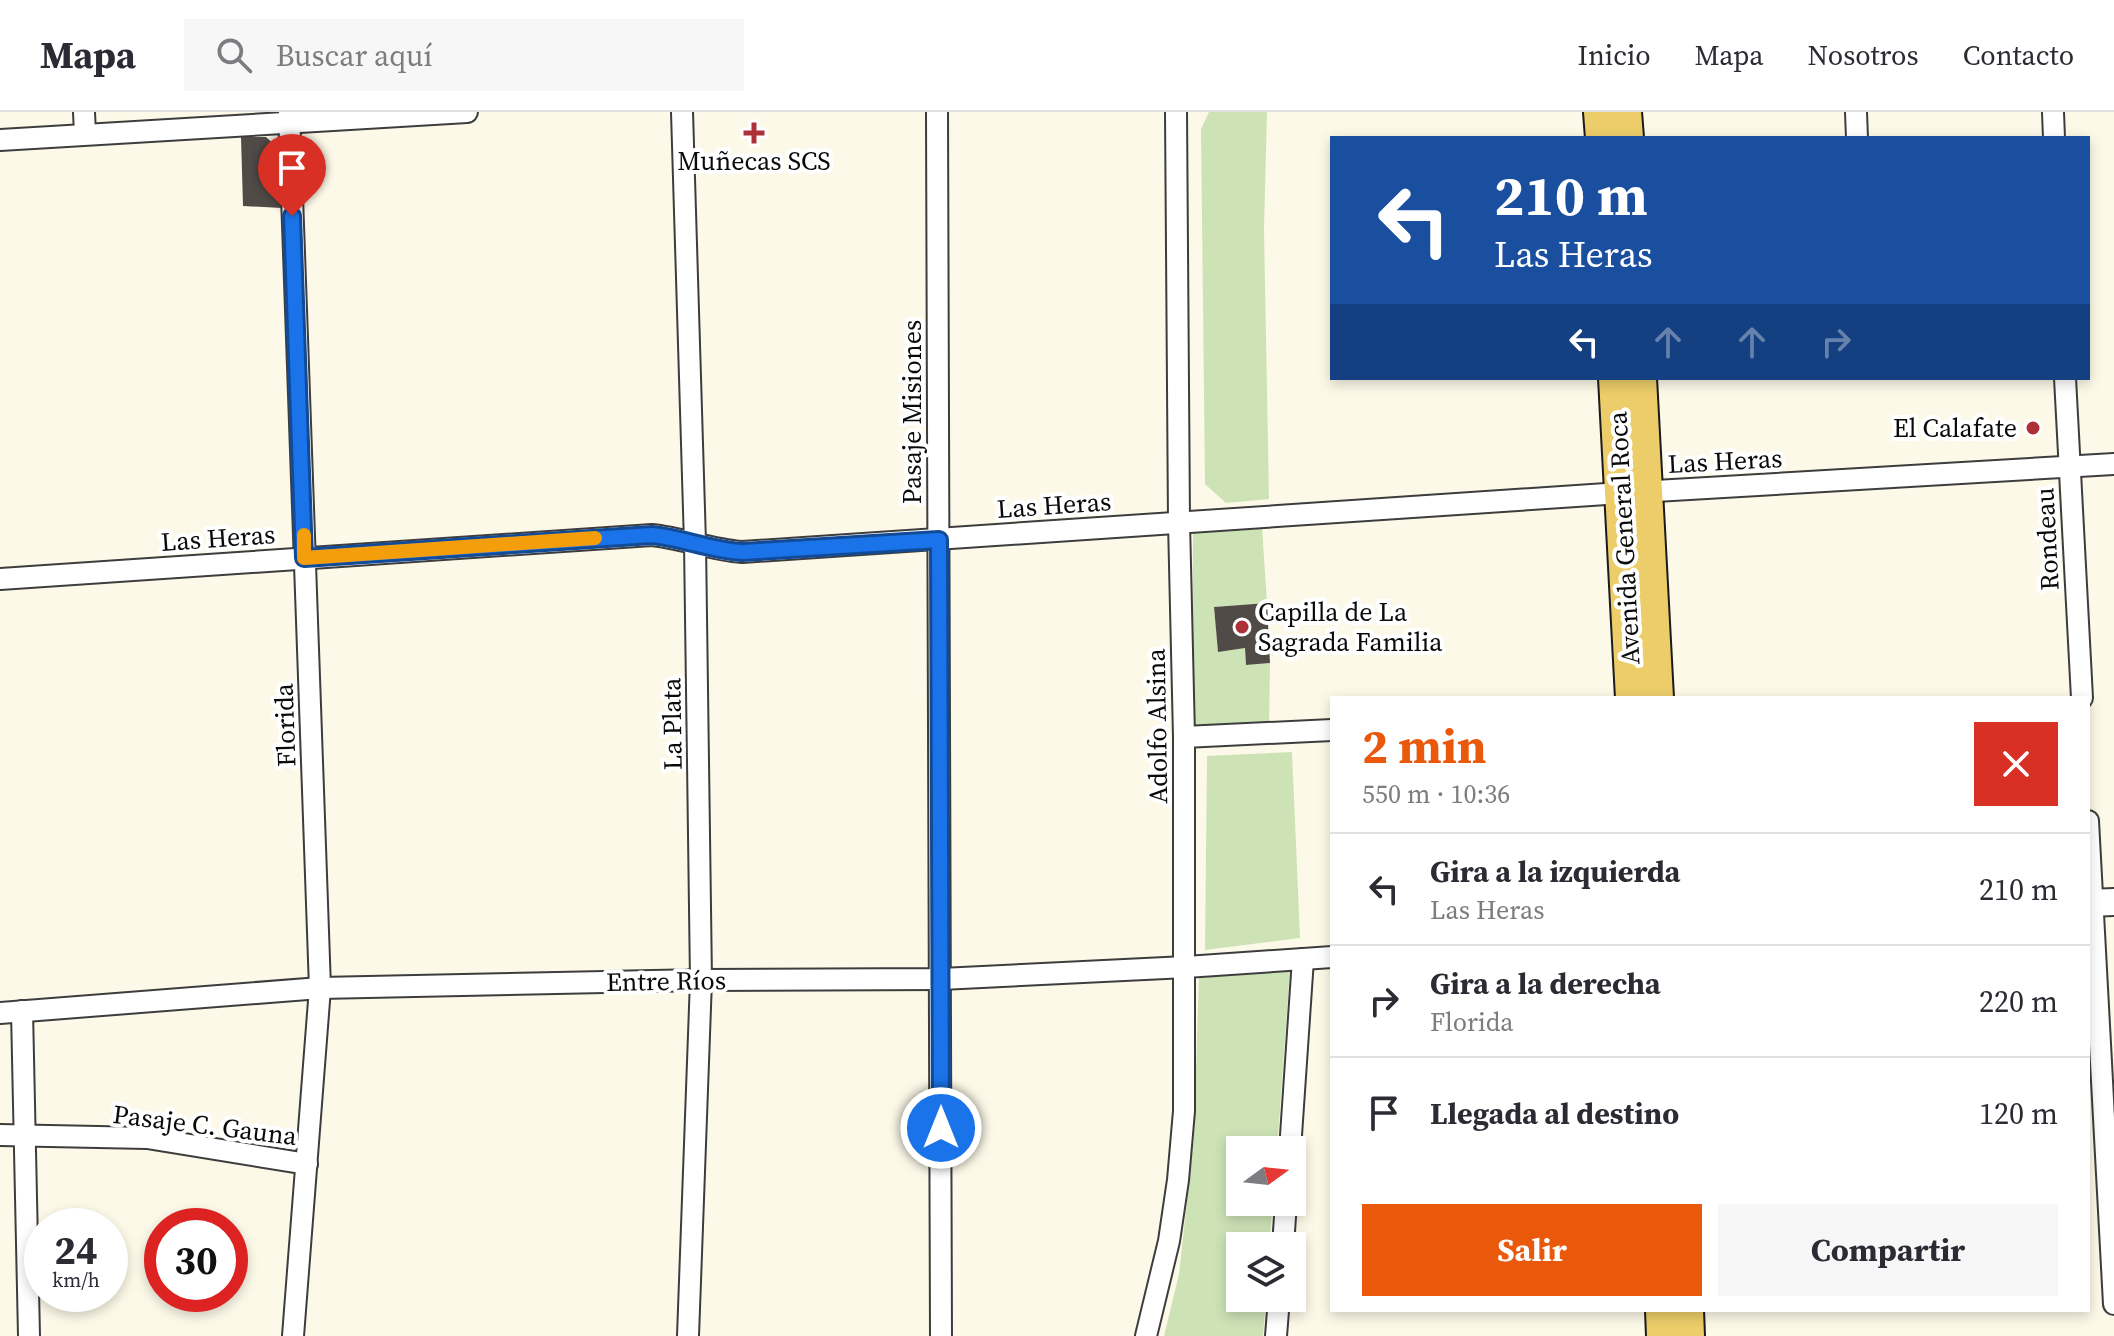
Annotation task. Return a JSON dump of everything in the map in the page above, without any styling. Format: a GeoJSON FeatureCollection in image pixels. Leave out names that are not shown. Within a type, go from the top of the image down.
{"type":"FeatureCollection","features":[{"type":"Feature","properties":{"kind":"main road"},"geometry":{"type":"LineString","coordinates":[[1600,112],[1602,136]]}},
{"type":"Feature","properties":{"kind":"main road"},"geometry":{"type":"LineString","coordinates":[[1625,112],[1627,136]]}},
{"type":"Feature","properties":{"kind":"main road","name":"Avenida General Roca"},"geometry":{"type":"LineString","coordinates":[[1615,380],[1634,492],[1657,696]]}},
{"type":"Feature","properties":{"kind":"main road","name":"Avenida General Roca"},"geometry":{"type":"LineString","coordinates":[[1632,696],[1634,492],[1640,380]]}},
{"type":"Feature","properties":{"kind":"main road"},"geometry":{"type":"LineString","coordinates":[[1662,1312],[1663,1336]]}},
{"type":"Feature","properties":{"kind":"main road"},"geometry":{"type":"LineString","coordinates":[[1687,1312],[1688,1336]]}},
{"type":"Feature","properties":{"kind":"street"},"geometry":{"type":"LineString","coordinates":[[84,112],[85,134]]}},
{"type":"Feature","properties":{"kind":"street"},"geometry":{"type":"LineString","coordinates":[[0,140],[289,117],[467,112]]}},
{"type":"Feature","properties":{"kind":"street","name":"La Plata"},"geometry":{"type":"LineString","coordinates":[[682,112],[695,543],[701,980],[688,1336]]}},
{"type":"Feature","properties":{"kind":"street","name":"Pasaje Misiones"},"geometry":{"type":"LineString","coordinates":[[937,112],[941,1336]]}},
{"type":"Feature","properties":{"kind":"street","name":"Adolfo Alsina"},"geometry":{"type":"LineString","coordinates":[[1146,1336],[1169,1241],[1184,1111],[1186,967],[1176,112]]}},
{"type":"Feature","properties":{"kind":"street"},"geometry":{"type":"LineString","coordinates":[[1856,112],[1857,136]]}},
{"type":"Feature","properties":{"kind":"street"},"geometry":{"type":"LineString","coordinates":[[2053,112],[2054,136]]}},
{"type":"Feature","properties":{"kind":"street","name":"Florida"},"geometry":{"type":"LineString","coordinates":[[289,117],[320,988],[293,1336]]}},
{"type":"Feature","properties":{"kind":"street","name":"Rondeau"},"geometry":{"type":"LineString","coordinates":[[2065,380],[2082,696]]}},
{"type":"Feature","properties":{"kind":"street","name":"Las Heras"},"geometry":{"type":"LineString","coordinates":[[0,579],[652,535],[722,551],[742,552],[1634,492],[2114,464]]}},
{"type":"Feature","properties":{"kind":"street"},"geometry":{"type":"LineString","coordinates":[[1184,737],[1330,730]]}},
{"type":"Feature","properties":{"kind":"street"},"geometry":{"type":"LineString","coordinates":[[2090,837],[2098,903],[2114,1304]]}},
{"type":"Feature","properties":{"kind":"street","name":"Entre Ríos"},"geometry":{"type":"LineString","coordinates":[[0,1013],[320,988],[701,980],[941,979],[1330,957]]}},
{"type":"Feature","properties":{"kind":"street"},"geometry":{"type":"LineString","coordinates":[[1291,1136],[1303,959]]}},
{"type":"Feature","properties":{"kind":"street"},"geometry":{"type":"LineString","coordinates":[[22,1011],[29,1336]]}},
{"type":"Feature","properties":{"kind":"street","name":"Pasaje C. Gauna"},"geometry":{"type":"LineString","coordinates":[[0,1135],[147,1138],[307,1164]]}},
{"type":"Feature","properties":{"kind":"street"},"geometry":{"type":"LineString","coordinates":[[1276,1336],[1278,1312]]}},
{"type":"Feature","properties":{"kind":"green space"},"geometry":{"type":"Polygon","coordinates":[[[1209,112],[1267,112],[1264,229],[1269,499],[1226,503],[1205,484],[1201,129],[1209,112]]]}},
{"type":"Feature","properties":{"kind":"green space"},"geometry":{"type":"Polygon","coordinates":[[[1262,527],[1267,603],[1214,607],[1218,651],[1245,648],[1246,665],[1270,663],[1269,726],[1192,730],[1193,531],[1262,527]]]}},
{"type":"Feature","properties":{"kind":"green space"},"geometry":{"type":"Polygon","coordinates":[[[1292,752],[1300,938],[1205,950],[1207,756],[1292,752]]]}},
{"type":"Feature","properties":{"kind":"green space"},"geometry":{"type":"Polygon","coordinates":[[[1290,970],[1278,1136],[1226,1136],[1226,1216],[1272,1216],[1270,1232],[1226,1232],[1226,1312],[1265,1312],[1263,1336],[1164,1336],[1179,1274],[1194,1136],[1199,975],[1290,970]]]}},
{"type":"Feature","properties":{"kind":"building"},"geometry":{"type":"Polygon","coordinates":[[[241,137],[266,137],[279,149],[282,208],[243,206],[241,137]]]}},
{"type":"Feature","properties":{"kind":"building","name":"Capilla de La Sagrada Familia"},"geometry":{"type":"Polygon","coordinates":[[[1267,603],[1270,663],[1246,665],[1245,648],[1218,652],[1214,607],[1267,603]]]}},
{"type":"Feature","properties":{"kind":"slow traffic"},"geometry":{"type":"LineString","coordinates":[[304,535],[304,558],[595,538]]}},
{"type":"Feature","properties":{"kind":"place","name":"Muñecas SCS"},"geometry":{"type":"Point","coordinates":[754,133]}},
{"type":"Feature","properties":{"kind":"place","name":"El Calafate"},"geometry":{"type":"Point","coordinates":[2033,428]}},
{"type":"Feature","properties":{"kind":"place","name":"Capilla de La Sagrada Familia"},"geometry":{"type":"Point","coordinates":[1242,627]}},
{"type":"Feature","properties":{"kind":"route"},"geometry":{"type":"LineString","coordinates":[[292,216],[304,558],[652,535],[722,551],[742,552],[939,540],[941,1128]]}}]}
